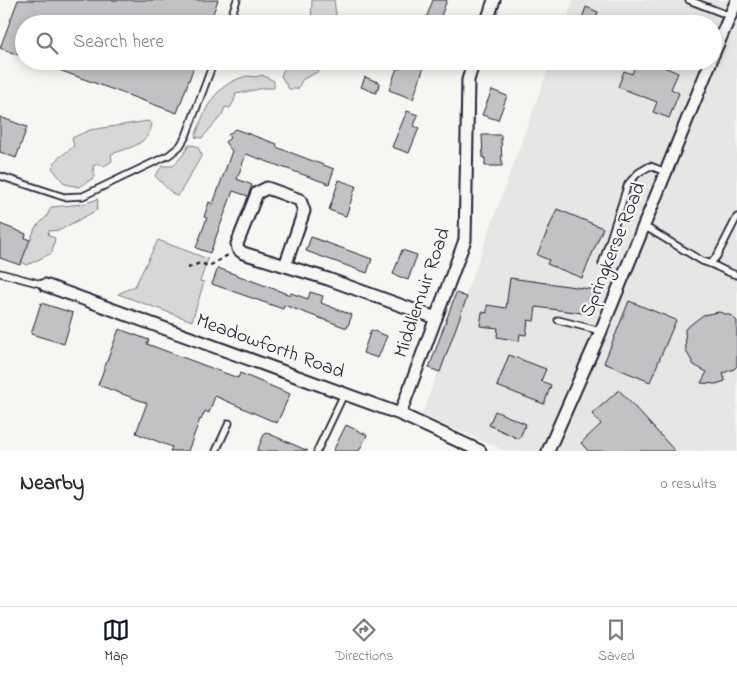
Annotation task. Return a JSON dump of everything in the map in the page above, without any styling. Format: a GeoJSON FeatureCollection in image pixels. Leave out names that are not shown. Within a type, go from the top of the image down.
{"type":"FeatureCollection","features":[{"type":"Feature","properties":{"kind":"street"},"geometry":{"type":"LineString","coordinates":[[489,15],[494,0]]}},
{"type":"Feature","properties":{"kind":"street"},"geometry":{"type":"LineString","coordinates":[[722,34],[737,0]]}},
{"type":"Feature","properties":{"kind":"street","name":"Middlemuir Road"},"geometry":{"type":"LineString","coordinates":[[400,414],[465,240],[468,80],[471,70]]}},
{"type":"Feature","properties":{"kind":"street","name":"Springkerse Road"},"geometry":{"type":"LineString","coordinates":[[548,451],[644,226],[707,70]]}},
{"type":"Feature","properties":{"kind":"street"},"geometry":{"type":"LineString","coordinates":[[285,266],[304,211],[300,200],[266,188],[257,194],[237,244],[238,249],[243,253],[285,266],[328,279],[436,318]]}},
{"type":"Feature","properties":{"kind":"street","name":"Meadowforth Road"},"geometry":{"type":"LineString","coordinates":[[45,285],[400,414],[477,450]]}},
{"type":"Feature","properties":{"kind":"lane"},"geometry":{"type":"LineString","coordinates":[[231,15],[237,0]]}},
{"type":"Feature","properties":{"kind":"lane"},"geometry":{"type":"LineString","coordinates":[[689,0],[730,16]]}},
{"type":"Feature","properties":{"kind":"lane"},"geometry":{"type":"LineString","coordinates":[[0,176],[64,197],[83,196],[169,155],[180,146],[186,136],[211,70]]}},
{"type":"Feature","properties":{"kind":"lane"},"geometry":{"type":"LineString","coordinates":[[602,264],[628,184],[638,173],[650,166],[666,172]]}},
{"type":"Feature","properties":{"kind":"lane"},"geometry":{"type":"LineString","coordinates":[[711,263],[717,256],[737,217]]}},
{"type":"Feature","properties":{"kind":"lane"},"geometry":{"type":"LineString","coordinates":[[644,226],[693,256],[711,263],[726,272],[737,275]]}},
{"type":"Feature","properties":{"kind":"lane"},"geometry":{"type":"LineString","coordinates":[[0,274],[45,285]]}},
{"type":"Feature","properties":{"kind":"lane"},"geometry":{"type":"LineString","coordinates":[[558,320],[600,331]]}},
{"type":"Feature","properties":{"kind":"lane"},"geometry":{"type":"LineString","coordinates":[[317,451],[344,394]]}},
{"type":"Feature","properties":{"kind":"lane"},"geometry":{"type":"LineString","coordinates":[[216,451],[229,423]]}},
{"type":"Feature","properties":{"kind":"path"},"geometry":{"type":"LineString","coordinates":[[188,268],[200,263],[209,266],[238,249]]}},
{"type":"Feature","properties":{"kind":"shaded area"},"geometry":{"type":"Polygon","coordinates":[[[312,0],[334,0],[336,15],[311,15],[312,0]]]}},
{"type":"Feature","properties":{"kind":"shaded area"},"geometry":{"type":"Polygon","coordinates":[[[573,0],[737,0],[737,451],[506,451],[422,415],[548,70],[722,70],[722,15],[568,15],[573,0]]]}},
{"type":"Feature","properties":{"kind":"shaded area"},"geometry":{"type":"Polygon","coordinates":[[[283,70],[321,70],[302,80],[298,89],[289,89],[281,76],[283,70]]]}},
{"type":"Feature","properties":{"kind":"shaded area"},"geometry":{"type":"Polygon","coordinates":[[[262,75],[274,81],[274,88],[264,88],[236,94],[230,108],[225,107],[222,115],[202,138],[195,137],[202,117],[217,93],[233,81],[243,77],[262,75]]]}},
{"type":"Feature","properties":{"kind":"shaded area"},"geometry":{"type":"Polygon","coordinates":[[[148,121],[152,124],[150,131],[142,141],[137,145],[111,154],[112,161],[104,166],[98,164],[93,166],[95,177],[79,187],[65,184],[52,168],[56,160],[74,146],[72,138],[90,130],[148,121]]]}},
{"type":"Feature","properties":{"kind":"shaded area"},"geometry":{"type":"Polygon","coordinates":[[[189,145],[197,146],[202,155],[178,196],[174,195],[155,176],[162,166],[173,166],[189,145]]]}},
{"type":"Feature","properties":{"kind":"shaded area"},"geometry":{"type":"Polygon","coordinates":[[[98,199],[97,210],[60,230],[49,231],[48,235],[55,238],[52,253],[27,265],[22,262],[20,256],[26,243],[31,239],[35,228],[47,216],[51,207],[83,204],[98,199]]]}},
{"type":"Feature","properties":{"kind":"shaded area"},"geometry":{"type":"Polygon","coordinates":[[[158,240],[208,259],[200,281],[204,282],[192,321],[118,294],[135,286],[158,240]]]}},
{"type":"Feature","properties":{"kind":"building"},"geometry":{"type":"Polygon","coordinates":[[[18,0],[218,0],[212,15],[15,15],[15,54],[0,48],[18,0]]]}},
{"type":"Feature","properties":{"kind":"building"},"geometry":{"type":"Polygon","coordinates":[[[433,0],[447,0],[441,15],[427,15],[433,0]]]}},
{"type":"Feature","properties":{"kind":"building"},"geometry":{"type":"Polygon","coordinates":[[[586,7],[598,12],[597,15],[583,15],[586,7]]]}},
{"type":"Feature","properties":{"kind":"building"},"geometry":{"type":"Polygon","coordinates":[[[59,70],[193,70],[177,113],[59,70]]]}},
{"type":"Feature","properties":{"kind":"building"},"geometry":{"type":"Polygon","coordinates":[[[396,70],[423,70],[413,99],[389,90],[396,70]]]}},
{"type":"Feature","properties":{"kind":"building"},"geometry":{"type":"Polygon","coordinates":[[[634,70],[671,70],[678,73],[671,89],[679,93],[669,118],[653,112],[657,102],[618,87],[624,71],[632,74],[634,70]]]}},
{"type":"Feature","properties":{"kind":"building"},"geometry":{"type":"Polygon","coordinates":[[[365,77],[380,83],[376,93],[361,87],[365,77]]]}},
{"type":"Feature","properties":{"kind":"building"},"geometry":{"type":"Polygon","coordinates":[[[492,90],[507,96],[498,120],[482,115],[492,90]]]}},
{"type":"Feature","properties":{"kind":"building"},"geometry":{"type":"Polygon","coordinates":[[[407,111],[418,115],[414,126],[419,128],[409,153],[392,147],[407,111]]]}},
{"type":"Feature","properties":{"kind":"building"},"geometry":{"type":"Polygon","coordinates":[[[0,117],[27,127],[16,158],[0,152],[0,117]]]}},
{"type":"Feature","properties":{"kind":"building"},"geometry":{"type":"Polygon","coordinates":[[[235,129],[277,144],[276,147],[334,169],[329,184],[246,154],[237,179],[252,185],[248,196],[233,191],[210,253],[196,248],[207,218],[204,217],[209,202],[213,204],[232,151],[225,142],[230,138],[228,135],[235,129]]]}},
{"type":"Feature","properties":{"kind":"building"},"geometry":{"type":"Polygon","coordinates":[[[482,135],[501,135],[502,166],[485,166],[482,135]]]}},
{"type":"Feature","properties":{"kind":"building"},"geometry":{"type":"Polygon","coordinates":[[[339,180],[356,186],[346,216],[329,210],[339,180]]]}},
{"type":"Feature","properties":{"kind":"building"},"geometry":{"type":"Polygon","coordinates":[[[557,209],[603,228],[582,278],[547,264],[549,260],[537,255],[557,209]]]}},
{"type":"Feature","properties":{"kind":"building"},"geometry":{"type":"Polygon","coordinates":[[[0,224],[26,234],[25,238],[30,240],[20,265],[0,258],[0,224]]]}},
{"type":"Feature","properties":{"kind":"building"},"geometry":{"type":"Polygon","coordinates":[[[311,237],[372,259],[367,273],[306,251],[311,237]]]}},
{"type":"Feature","properties":{"kind":"building"},"geometry":{"type":"Polygon","coordinates":[[[402,250],[417,255],[408,280],[393,274],[402,250]]]}},
{"type":"Feature","properties":{"kind":"building"},"geometry":{"type":"Polygon","coordinates":[[[218,268],[290,295],[291,293],[308,299],[310,292],[323,296],[321,303],[352,315],[347,328],[284,305],[283,309],[212,284],[218,268]]]}},
{"type":"Feature","properties":{"kind":"building"},"geometry":{"type":"Polygon","coordinates":[[[510,278],[597,290],[594,310],[583,308],[582,313],[536,307],[534,321],[528,320],[526,335],[520,334],[519,341],[497,337],[498,328],[480,326],[482,312],[487,313],[487,305],[506,308],[510,278]]]}},
{"type":"Feature","properties":{"kind":"building"},"geometry":{"type":"Polygon","coordinates":[[[456,293],[467,297],[440,372],[429,368],[456,293]]]}},
{"type":"Feature","properties":{"kind":"building"},"geometry":{"type":"Polygon","coordinates":[[[629,301],[676,320],[650,382],[604,363],[629,301]]]}},
{"type":"Feature","properties":{"kind":"building"},"geometry":{"type":"Polygon","coordinates":[[[41,303],[73,313],[64,344],[31,334],[41,303]]]}},
{"type":"Feature","properties":{"kind":"building"},"geometry":{"type":"Polygon","coordinates":[[[719,312],[732,316],[737,321],[737,366],[723,373],[725,381],[716,384],[701,383],[707,372],[694,365],[686,351],[685,329],[703,315],[719,312]]]}},
{"type":"Feature","properties":{"kind":"building"},"geometry":{"type":"Polygon","coordinates":[[[119,329],[149,340],[147,344],[238,378],[240,373],[290,394],[277,423],[215,396],[209,413],[205,411],[200,419],[188,451],[170,451],[172,447],[136,433],[147,403],[98,385],[119,329]]]}},
{"type":"Feature","properties":{"kind":"building"},"geometry":{"type":"Polygon","coordinates":[[[371,330],[387,336],[378,358],[363,353],[371,330]]]}},
{"type":"Feature","properties":{"kind":"building"},"geometry":{"type":"Polygon","coordinates":[[[509,355],[546,369],[541,381],[551,385],[544,404],[497,386],[509,355]]]}},
{"type":"Feature","properties":{"kind":"building"},"geometry":{"type":"Polygon","coordinates":[[[619,390],[675,451],[588,451],[581,443],[601,424],[592,414],[619,390]]]}},
{"type":"Feature","properties":{"kind":"building"},"geometry":{"type":"Polygon","coordinates":[[[495,411],[526,424],[519,439],[489,425],[495,411]]]}},
{"type":"Feature","properties":{"kind":"building"},"geometry":{"type":"Polygon","coordinates":[[[346,425],[367,435],[359,451],[333,451],[346,425]]]}},
{"type":"Feature","properties":{"kind":"building"},"geometry":{"type":"Polygon","coordinates":[[[265,432],[308,451],[257,451],[265,432]]]}}]}
